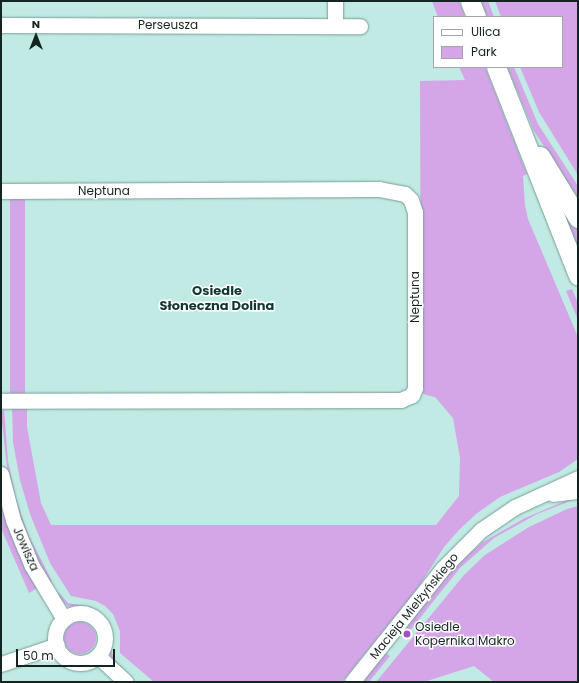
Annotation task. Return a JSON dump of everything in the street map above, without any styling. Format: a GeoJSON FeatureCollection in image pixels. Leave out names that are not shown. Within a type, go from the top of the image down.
{"type":"FeatureCollection","features":[{"type":"Feature","properties":{"kind":"main road"},"geometry":{"type":"LineString","coordinates":[[470,1],[476,16]]}},
{"type":"Feature","properties":{"kind":"main road"},"geometry":{"type":"LineString","coordinates":[[496,68],[578,275]]}},
{"type":"Feature","properties":{"kind":"main road"},"geometry":{"type":"LineString","coordinates":[[516,115],[578,218]]}},
{"type":"Feature","properties":{"kind":"street"},"geometry":{"type":"LineString","coordinates":[[335,1],[335,26]]}},
{"type":"Feature","properties":{"kind":"street","name":"Perseusza"},"geometry":{"type":"LineString","coordinates":[[1,25],[360,26]]}},
{"type":"Feature","properties":{"kind":"street","name":"Neptuna"},"geometry":{"type":"LineString","coordinates":[[1,191],[379,189],[405,194],[411,200],[415,212],[415,388],[412,395],[401,400],[1,401]]}},
{"type":"Feature","properties":{"kind":"street"},"geometry":{"type":"LineString","coordinates":[[540,496],[578,466]]}},
{"type":"Feature","properties":{"kind":"street","name":"Jowisza"},"geometry":{"type":"LineString","coordinates":[[1,474],[13,520],[32,566],[64,619]]}},
{"type":"Feature","properties":{"kind":"street","name":"Macieja Mielżyńskiego"},"geometry":{"type":"LineString","coordinates":[[352,682],[443,568],[463,546],[497,518],[578,478]]}},
{"type":"Feature","properties":{"kind":"street","name":"Macieja Mielżyńskiego"},"geometry":{"type":"LineString","coordinates":[[540,496],[578,485]]}},
{"type":"Feature","properties":{"kind":"street"},"geometry":{"type":"LineString","coordinates":[[540,496],[578,491]]}},
{"type":"Feature","properties":{"kind":"street"},"geometry":{"type":"LineString","coordinates":[[81,613],[92,615],[99,621],[104,629],[106,638],[103,648],[98,656],[90,661],[80,663],[70,661],[62,655],[56,645],[55,637],[58,627],[64,619],[72,614],[81,613]]}},
{"type":"Feature","properties":{"kind":"street"},"geometry":{"type":"LineString","coordinates":[[1,664],[56,645]]}},
{"type":"Feature","properties":{"kind":"street"},"geometry":{"type":"LineString","coordinates":[[98,656],[126,682]]}},
{"type":"Feature","properties":{"kind":"green space"},"geometry":{"type":"Polygon","coordinates":[[[432,1],[459,1],[465,16],[438,16],[432,1]]]}},
{"type":"Feature","properties":{"kind":"green space"},"geometry":{"type":"Polygon","coordinates":[[[481,1],[488,1],[494,16],[487,16],[481,1]]]}},
{"type":"Feature","properties":{"kind":"green space"},"geometry":{"type":"Polygon","coordinates":[[[495,1],[578,1],[578,175],[539,112],[520,68],[563,68],[563,16],[501,16],[495,1]]]}},
{"type":"Feature","properties":{"kind":"green space"},"geometry":{"type":"Polygon","coordinates":[[[459,68],[485,68],[527,174],[523,176],[525,205],[528,219],[578,337],[578,459],[559,472],[500,497],[476,514],[459,530],[444,547],[418,588],[342,682],[154,682],[120,653],[120,631],[113,614],[105,606],[96,601],[71,596],[50,563],[30,514],[20,480],[13,442],[12,405],[27,407],[27,427],[41,503],[51,525],[436,525],[459,496],[460,458],[453,418],[435,397],[421,392],[420,81],[465,80],[459,68]]]}},
{"type":"Feature","properties":{"kind":"green space"},"geometry":{"type":"Polygon","coordinates":[[[507,68],[514,68],[538,124],[578,186],[578,198],[534,131],[507,68]]]}},
{"type":"Feature","properties":{"kind":"green space"},"geometry":{"type":"Polygon","coordinates":[[[545,169],[578,230],[578,246],[541,171],[545,169]]]}},
{"type":"Feature","properties":{"kind":"green space"},"geometry":{"type":"Polygon","coordinates":[[[10,199],[25,199],[25,395],[10,395],[10,199]]]}},
{"type":"Feature","properties":{"kind":"green space"},"geometry":{"type":"Polygon","coordinates":[[[572,289],[578,303],[578,320],[566,291],[572,289]]]}},
{"type":"Feature","properties":{"kind":"green space"},"geometry":{"type":"Polygon","coordinates":[[[4,409],[8,461],[16,499],[29,536],[52,581],[49,582],[38,562],[21,523],[8,475],[2,423],[2,411],[4,409]]]}},
{"type":"Feature","properties":{"kind":"green space"},"geometry":{"type":"Polygon","coordinates":[[[572,498],[578,498],[537,514],[494,538],[460,568],[408,633],[403,629],[453,568],[483,542],[525,518],[572,498]]]}},
{"type":"Feature","properties":{"kind":"green space"},"geometry":{"type":"Polygon","coordinates":[[[1,505],[18,551],[37,588],[29,593],[1,528],[1,505]]]}},
{"type":"Feature","properties":{"kind":"green space"},"geometry":{"type":"Polygon","coordinates":[[[578,506],[578,682],[494,682],[474,666],[424,682],[376,682],[464,575],[485,555],[529,527],[567,509],[578,506]]]}},
{"type":"Feature","properties":{"kind":"green space"},"geometry":{"type":"Polygon","coordinates":[[[59,593],[68,603],[91,607],[104,617],[111,630],[112,653],[115,660],[122,667],[121,669],[111,659],[109,650],[110,633],[102,617],[87,608],[68,606],[61,600],[57,594],[59,593]]]}},
{"type":"Feature","properties":{"kind":"green space"},"geometry":{"type":"Polygon","coordinates":[[[80,622],[86,623],[93,629],[96,638],[95,644],[89,651],[80,654],[74,653],[67,647],[64,638],[65,632],[71,625],[80,622]]]}},
{"type":"Feature","properties":{"kind":"green space"},"geometry":{"type":"Polygon","coordinates":[[[384,652],[390,656],[369,682],[360,682],[384,652]]]}},
{"type":"Feature","properties":{"kind":"place","name":"Osiedle Kopernika Makro"},"geometry":{"type":"Point","coordinates":[407,634]}},
{"type":"Feature","properties":{"kind":"district","name":"Osiedle Słoneczna Dolina"},"geometry":{"type":"Point","coordinates":[217,300]}}]}
